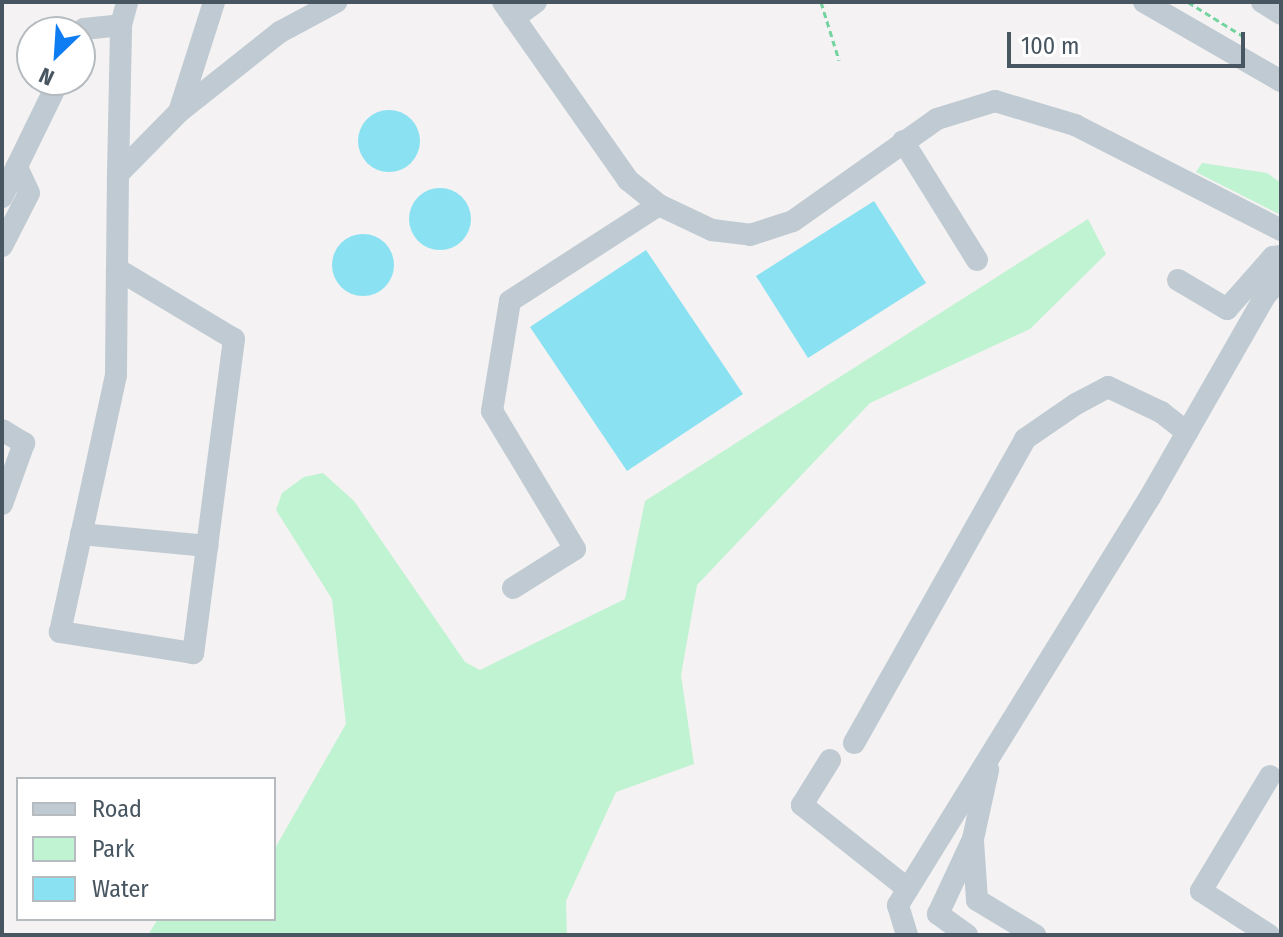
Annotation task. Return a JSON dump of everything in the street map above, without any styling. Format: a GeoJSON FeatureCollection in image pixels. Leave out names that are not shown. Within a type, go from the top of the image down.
{"type":"FeatureCollection","features":[{"type":"Feature","properties":{"kind":"street"},"geometry":{"type":"LineString","coordinates":[[117,269],[234,339],[193,653],[60,632],[116,375],[117,269],[118,174],[121,25],[127,2]]}},
{"type":"Feature","properties":{"kind":"street"},"geometry":{"type":"LineString","coordinates":[[179,112],[214,2]]}},
{"type":"Feature","properties":{"kind":"street"},"geometry":{"type":"LineString","coordinates":[[118,174],[179,112],[280,32],[336,2]]}},
{"type":"Feature","properties":{"kind":"street"},"geometry":{"type":"LineString","coordinates":[[536,2],[508,10],[628,180],[659,205],[712,230],[750,235],[793,221],[937,119],[995,101],[1075,125],[1281,230]]}},
{"type":"Feature","properties":{"kind":"street"},"geometry":{"type":"LineString","coordinates":[[1144,2],[1281,81]]}},
{"type":"Feature","properties":{"kind":"street"},"geometry":{"type":"LineString","coordinates":[[1262,2],[1281,14]]}},
{"type":"Feature","properties":{"kind":"street"},"geometry":{"type":"LineString","coordinates":[[96,28],[121,25]]}},
{"type":"Feature","properties":{"kind":"street"},"geometry":{"type":"LineString","coordinates":[[2,197],[51,96]]}},
{"type":"Feature","properties":{"kind":"street"},"geometry":{"type":"LineString","coordinates":[[903,141],[977,260]]}},
{"type":"Feature","properties":{"kind":"street"},"geometry":{"type":"LineString","coordinates":[[2,246],[29,193],[17,167]]}},
{"type":"Feature","properties":{"kind":"street"},"geometry":{"type":"LineString","coordinates":[[513,588],[575,549],[492,411],[510,301],[659,205]]}},
{"type":"Feature","properties":{"kind":"street"},"geometry":{"type":"LineString","coordinates":[[1178,280],[1227,309],[1273,257],[1281,256]]}},
{"type":"Feature","properties":{"kind":"street"},"geometry":{"type":"LineString","coordinates":[[907,935],[898,905],[1187,432],[1265,296],[1281,278]]}},
{"type":"Feature","properties":{"kind":"street"},"geometry":{"type":"LineString","coordinates":[[854,743],[1025,439],[1108,387],[1161,412],[1187,432]]}},
{"type":"Feature","properties":{"kind":"street"},"geometry":{"type":"LineString","coordinates":[[2,430],[24,443],[2,504]]}},
{"type":"Feature","properties":{"kind":"street"},"geometry":{"type":"LineString","coordinates":[[81,534],[207,546]]}},
{"type":"Feature","properties":{"kind":"street"},"geometry":{"type":"LineString","coordinates":[[967,935],[938,914],[973,839],[991,753]]}},
{"type":"Feature","properties":{"kind":"street"},"geometry":{"type":"LineString","coordinates":[[830,760],[802,805],[908,889]]}},
{"type":"Feature","properties":{"kind":"street"},"geometry":{"type":"LineString","coordinates":[[1269,935],[1201,891],[1270,776]]}},
{"type":"Feature","properties":{"kind":"street"},"geometry":{"type":"LineString","coordinates":[[973,839],[977,900],[1035,935]]}},
{"type":"Feature","properties":{"kind":"path"},"geometry":{"type":"LineString","coordinates":[[821,2],[839,60]]}},
{"type":"Feature","properties":{"kind":"path"},"geometry":{"type":"LineString","coordinates":[[1188,2],[1244,36]]}},
{"type":"Feature","properties":{"kind":"green space"},"geometry":{"type":"Polygon","coordinates":[[[1202,163],[1267,173],[1281,183],[1281,215],[1196,172],[1202,163]]]}},
{"type":"Feature","properties":{"kind":"green space"},"geometry":{"type":"Polygon","coordinates":[[[1088,219],[1106,254],[1030,329],[870,403],[697,585],[681,675],[694,764],[616,792],[566,901],[567,935],[148,935],[157,921],[276,921],[276,846],[346,724],[332,599],[276,510],[282,493],[304,477],[323,473],[354,501],[465,662],[480,670],[625,599],[645,501],[1088,219]]]}},
{"type":"Feature","properties":{"kind":"water"},"geometry":{"type":"Polygon","coordinates":[[[389,110],[411,119],[420,141],[411,163],[389,172],[367,163],[358,141],[367,119],[389,110]]]}},
{"type":"Feature","properties":{"kind":"water"},"geometry":{"type":"Polygon","coordinates":[[[440,188],[452,190],[462,197],[469,207],[469,231],[462,241],[452,248],[440,250],[428,248],[418,241],[411,231],[409,219],[411,207],[418,197],[428,190],[440,188]]]}},
{"type":"Feature","properties":{"kind":"water"},"geometry":{"type":"Polygon","coordinates":[[[874,201],[926,283],[808,358],[756,276],[874,201]]]}},
{"type":"Feature","properties":{"kind":"water"},"geometry":{"type":"Polygon","coordinates":[[[363,234],[385,243],[394,265],[385,287],[363,296],[341,287],[332,265],[341,243],[363,234]]]}},
{"type":"Feature","properties":{"kind":"water"},"geometry":{"type":"Polygon","coordinates":[[[646,250],[743,394],[627,471],[530,327],[646,250]]]}}]}
